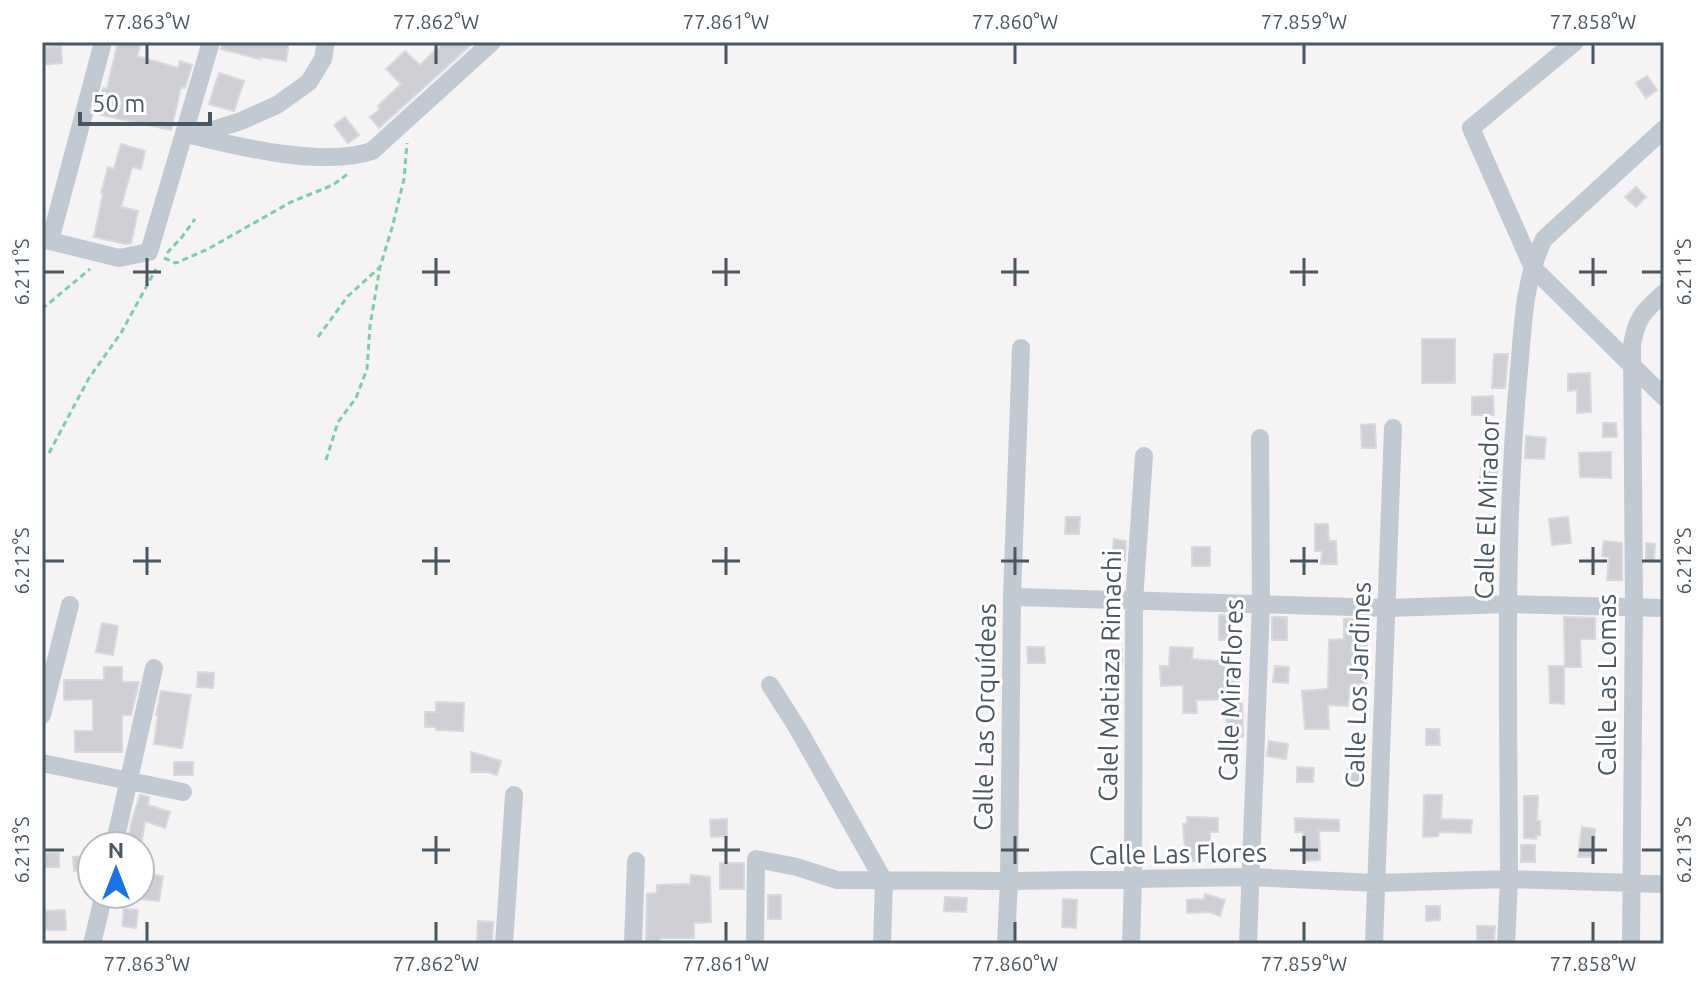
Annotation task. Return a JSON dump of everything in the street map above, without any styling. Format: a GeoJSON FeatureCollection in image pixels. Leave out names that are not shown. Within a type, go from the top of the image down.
{"type":"FeatureCollection","features":[{"type":"Feature","properties":{"kind":"street"},"geometry":{"type":"LineString","coordinates":[[103,42],[46,240],[119,258],[149,252],[189,135],[211,42]]}},
{"type":"Feature","properties":{"kind":"street"},"geometry":{"type":"LineString","coordinates":[[189,135],[241,121],[277,105],[309,82],[323,59],[326,42]]}},
{"type":"Feature","properties":{"kind":"street"},"geometry":{"type":"LineString","coordinates":[[189,135],[276,152],[325,157],[357,156],[372,151],[492,42]]}},
{"type":"Feature","properties":{"kind":"street"},"geometry":{"type":"LineString","coordinates":[[1575,42],[1471,128],[1533,268],[1664,397]]}},
{"type":"Feature","properties":{"kind":"street","name":"Calle El Mirador"},"geometry":{"type":"LineString","coordinates":[[1506,944],[1511,456],[1526,293],[1544,239],[1664,129]]}},
{"type":"Feature","properties":{"kind":"street"},"geometry":{"type":"LineString","coordinates":[[1610,345],[1635,326],[1644,312],[1664,293]]}},
{"type":"Feature","properties":{"kind":"street","name":"Calle Las Lomas"},"geometry":{"type":"LineString","coordinates":[[1631,944],[1634,606],[1632,345],[1635,326]]}},
{"type":"Feature","properties":{"kind":"street","name":"Calle Las Orquídeas"},"geometry":{"type":"LineString","coordinates":[[1006,944],[1012,597],[1021,348]]}},
{"type":"Feature","properties":{"kind":"street","name":"Calle Los Jardines"},"geometry":{"type":"LineString","coordinates":[[1374,944],[1393,428]]}},
{"type":"Feature","properties":{"kind":"street","name":"Calle Miraflores"},"geometry":{"type":"LineString","coordinates":[[1248,944],[1261,603],[1260,438]]}},
{"type":"Feature","properties":{"kind":"street","name":"Calel Matiaza Rimachi"},"geometry":{"type":"LineString","coordinates":[[1131,944],[1134,601],[1144,456]]}},
{"type":"Feature","properties":{"kind":"street"},"geometry":{"type":"LineString","coordinates":[[1012,597],[1387,608],[1509,604],[1664,608]]}},
{"type":"Feature","properties":{"kind":"street"},"geometry":{"type":"LineString","coordinates":[[42,715],[70,605]]}},
{"type":"Feature","properties":{"kind":"street"},"geometry":{"type":"LineString","coordinates":[[118,830],[154,668]]}},
{"type":"Feature","properties":{"kind":"street"},"geometry":{"type":"LineString","coordinates":[[770,685],[884,881],[882,944]]}},
{"type":"Feature","properties":{"kind":"street"},"geometry":{"type":"LineString","coordinates":[[42,763],[183,792]]}},
{"type":"Feature","properties":{"kind":"street"},"geometry":{"type":"LineString","coordinates":[[504,944],[514,795]]}},
{"type":"Feature","properties":{"kind":"street","name":"Calle Las Flores"},"geometry":{"type":"LineString","coordinates":[[755,944],[756,859],[797,867],[837,880],[1250,877],[1376,883],[1509,879],[1664,884]]}},
{"type":"Feature","properties":{"kind":"street"},"geometry":{"type":"LineString","coordinates":[[633,944],[636,861]]}},
{"type":"Feature","properties":{"kind":"street"},"geometry":{"type":"LineString","coordinates":[[92,944],[100,910]]}},
{"type":"Feature","properties":{"kind":"path"},"geometry":{"type":"LineString","coordinates":[[326,460],[338,422],[356,398],[367,369],[370,326],[380,267],[404,179],[410,116]]}},
{"type":"Feature","properties":{"kind":"path"},"geometry":{"type":"LineString","coordinates":[[195,219],[163,258],[176,263],[208,249],[291,202],[333,185],[362,164],[372,151]]}},
{"type":"Feature","properties":{"kind":"path"},"geometry":{"type":"LineString","coordinates":[[42,309],[98,263],[119,258]]}},
{"type":"Feature","properties":{"kind":"path"},"geometry":{"type":"LineString","coordinates":[[318,337],[348,296],[380,267]]}},
{"type":"Feature","properties":{"kind":"path"},"geometry":{"type":"LineString","coordinates":[[49,453],[89,378],[121,333],[156,270]]}},
{"type":"Feature","properties":{"kind":"building"},"geometry":{"type":"Polygon","coordinates":[[[118,42],[141,42],[137,56],[178,68],[180,61],[192,65],[185,88],[181,87],[171,130],[97,114],[103,88],[107,89],[118,42]]]}},
{"type":"Feature","properties":{"kind":"building"},"geometry":{"type":"Polygon","coordinates":[[[223,42],[289,42],[286,61],[260,59],[221,49],[223,42]]]}},
{"type":"Feature","properties":{"kind":"building"},"geometry":{"type":"Polygon","coordinates":[[[444,42],[474,42],[379,128],[370,117],[401,84],[386,69],[405,51],[420,65],[444,42]]]}},
{"type":"Feature","properties":{"kind":"building"},"geometry":{"type":"Polygon","coordinates":[[[61,46],[62,63],[42,65],[42,48],[61,46]]]}},
{"type":"Feature","properties":{"kind":"building"},"geometry":{"type":"Polygon","coordinates":[[[219,73],[244,81],[234,111],[209,104],[219,73]]]}},
{"type":"Feature","properties":{"kind":"building"},"geometry":{"type":"Polygon","coordinates":[[[1647,76],[1657,90],[1646,98],[1636,83],[1647,76]]]}},
{"type":"Feature","properties":{"kind":"building"},"geometry":{"type":"Polygon","coordinates":[[[345,117],[359,135],[348,143],[334,125],[345,117]]]}},
{"type":"Feature","properties":{"kind":"building"},"geometry":{"type":"Polygon","coordinates":[[[121,144],[145,151],[141,169],[132,167],[121,207],[138,211],[131,243],[126,244],[94,237],[108,167],[114,169],[121,144]]]}},
{"type":"Feature","properties":{"kind":"building"},"geometry":{"type":"Polygon","coordinates":[[[1636,187],[1646,197],[1636,207],[1625,197],[1636,187]]]}},
{"type":"Feature","properties":{"kind":"building"},"geometry":{"type":"Polygon","coordinates":[[[1422,339],[1455,339],[1455,383],[1422,383],[1422,339]]]}},
{"type":"Feature","properties":{"kind":"building"},"geometry":{"type":"Polygon","coordinates":[[[1494,354],[1508,354],[1505,388],[1492,388],[1494,354]]]}},
{"type":"Feature","properties":{"kind":"building"},"geometry":{"type":"Polygon","coordinates":[[[1590,373],[1591,412],[1577,413],[1577,390],[1568,391],[1568,374],[1590,373]]]}},
{"type":"Feature","properties":{"kind":"building"},"geometry":{"type":"Polygon","coordinates":[[[1493,396],[1494,415],[1472,415],[1472,397],[1493,396]]]}},
{"type":"Feature","properties":{"kind":"building"},"geometry":{"type":"Polygon","coordinates":[[[1603,423],[1616,423],[1617,437],[1603,437],[1603,423]]]}},
{"type":"Feature","properties":{"kind":"building"},"geometry":{"type":"Polygon","coordinates":[[[1375,424],[1376,448],[1362,448],[1361,425],[1375,424]]]}},
{"type":"Feature","properties":{"kind":"building"},"geometry":{"type":"Polygon","coordinates":[[[1526,436],[1546,438],[1544,459],[1525,458],[1526,436]]]}},
{"type":"Feature","properties":{"kind":"building"},"geometry":{"type":"Polygon","coordinates":[[[1611,452],[1611,478],[1580,477],[1579,453],[1611,452]]]}},
{"type":"Feature","properties":{"kind":"building"},"geometry":{"type":"Polygon","coordinates":[[[1482,464],[1498,466],[1496,481],[1480,479],[1482,464]]]}},
{"type":"Feature","properties":{"kind":"building"},"geometry":{"type":"Polygon","coordinates":[[[1066,517],[1080,517],[1079,534],[1065,534],[1066,517]]]}},
{"type":"Feature","properties":{"kind":"building"},"geometry":{"type":"Polygon","coordinates":[[[1568,517],[1571,543],[1552,545],[1549,519],[1568,517]]]}},
{"type":"Feature","properties":{"kind":"building"},"geometry":{"type":"Polygon","coordinates":[[[1315,524],[1328,524],[1329,541],[1336,541],[1337,564],[1321,564],[1322,551],[1315,551],[1315,524]]]}},
{"type":"Feature","properties":{"kind":"building"},"geometry":{"type":"Polygon","coordinates":[[[1114,539],[1126,541],[1125,561],[1112,560],[1114,539]]]}},
{"type":"Feature","properties":{"kind":"building"},"geometry":{"type":"Polygon","coordinates":[[[1604,541],[1622,543],[1622,580],[1607,580],[1609,557],[1602,556],[1604,541]]]}},
{"type":"Feature","properties":{"kind":"building"},"geometry":{"type":"Polygon","coordinates":[[[1646,543],[1655,544],[1654,561],[1646,560],[1646,543]]]}},
{"type":"Feature","properties":{"kind":"building"},"geometry":{"type":"Polygon","coordinates":[[[1192,547],[1210,547],[1210,566],[1192,566],[1192,547]]]}},
{"type":"Feature","properties":{"kind":"building"},"geometry":{"type":"Polygon","coordinates":[[[1219,615],[1228,615],[1233,619],[1233,640],[1219,640],[1219,615]]]}},
{"type":"Feature","properties":{"kind":"building"},"geometry":{"type":"Polygon","coordinates":[[[1272,617],[1287,617],[1287,640],[1272,640],[1272,617]]]}},
{"type":"Feature","properties":{"kind":"building"},"geometry":{"type":"Polygon","coordinates":[[[1564,617],[1595,618],[1595,639],[1580,639],[1581,667],[1565,667],[1564,617]]]}},
{"type":"Feature","properties":{"kind":"building"},"geometry":{"type":"Polygon","coordinates":[[[1344,619],[1357,619],[1357,642],[1367,642],[1366,685],[1350,684],[1348,706],[1328,705],[1329,729],[1305,729],[1302,691],[1328,689],[1329,640],[1344,639],[1344,619]]]}},
{"type":"Feature","properties":{"kind":"building"},"geometry":{"type":"Polygon","coordinates":[[[102,623],[118,626],[113,655],[96,652],[102,623]]]}},
{"type":"Feature","properties":{"kind":"building"},"geometry":{"type":"Polygon","coordinates":[[[1027,647],[1044,647],[1045,663],[1028,663],[1027,647]]]}},
{"type":"Feature","properties":{"kind":"building"},"geometry":{"type":"Polygon","coordinates":[[[1170,647],[1193,648],[1192,659],[1239,663],[1238,699],[1196,700],[1197,713],[1183,713],[1183,685],[1161,686],[1160,666],[1169,666],[1170,647]]]}},
{"type":"Feature","properties":{"kind":"building"},"geometry":{"type":"Polygon","coordinates":[[[1106,649],[1122,649],[1122,665],[1106,665],[1106,649]]]}},
{"type":"Feature","properties":{"kind":"building"},"geometry":{"type":"Polygon","coordinates":[[[1275,666],[1289,667],[1288,683],[1273,682],[1275,666]]]}},
{"type":"Feature","properties":{"kind":"building"},"geometry":{"type":"Polygon","coordinates":[[[1549,666],[1564,666],[1564,704],[1550,703],[1549,666]]]}},
{"type":"Feature","properties":{"kind":"building"},"geometry":{"type":"Polygon","coordinates":[[[104,667],[122,667],[122,682],[139,682],[131,715],[122,715],[122,752],[75,752],[75,731],[93,731],[93,699],[64,700],[64,680],[104,680],[104,667]]]}},
{"type":"Feature","properties":{"kind":"building"},"geometry":{"type":"Polygon","coordinates":[[[198,672],[214,673],[213,688],[197,687],[198,672]]]}},
{"type":"Feature","properties":{"kind":"building"},"geometry":{"type":"Polygon","coordinates":[[[161,691],[191,695],[182,748],[154,744],[161,691]]]}},
{"type":"Feature","properties":{"kind":"building"},"geometry":{"type":"Polygon","coordinates":[[[1226,699],[1242,699],[1243,737],[1227,737],[1226,699]]]}},
{"type":"Feature","properties":{"kind":"building"},"geometry":{"type":"Polygon","coordinates":[[[436,702],[464,703],[463,731],[425,727],[425,712],[436,712],[436,702]]]}},
{"type":"Feature","properties":{"kind":"building"},"geometry":{"type":"Polygon","coordinates":[[[1426,729],[1439,729],[1440,745],[1426,745],[1426,729]]]}},
{"type":"Feature","properties":{"kind":"building"},"geometry":{"type":"Polygon","coordinates":[[[1269,741],[1288,744],[1286,759],[1267,756],[1269,741]]]}},
{"type":"Feature","properties":{"kind":"building"},"geometry":{"type":"Polygon","coordinates":[[[471,752],[501,761],[497,775],[471,772],[471,752]]]}},
{"type":"Feature","properties":{"kind":"building"},"geometry":{"type":"Polygon","coordinates":[[[174,762],[193,762],[193,775],[174,775],[174,762]]]}},
{"type":"Feature","properties":{"kind":"building"},"geometry":{"type":"Polygon","coordinates":[[[1297,767],[1314,768],[1313,782],[1297,782],[1297,767]]]}},
{"type":"Feature","properties":{"kind":"building"},"geometry":{"type":"Polygon","coordinates":[[[1348,767],[1365,769],[1363,783],[1346,781],[1348,767]]]}},
{"type":"Feature","properties":{"kind":"building"},"geometry":{"type":"Polygon","coordinates":[[[140,795],[149,797],[148,805],[170,812],[165,828],[145,821],[144,830],[130,830],[140,795]]]}},
{"type":"Feature","properties":{"kind":"building"},"geometry":{"type":"Polygon","coordinates":[[[1424,795],[1442,795],[1441,819],[1472,820],[1471,833],[1439,832],[1438,836],[1423,837],[1424,795]]]}},
{"type":"Feature","properties":{"kind":"building"},"geometry":{"type":"Polygon","coordinates":[[[1524,796],[1538,796],[1540,835],[1536,835],[1536,839],[1524,838],[1524,796]]]}},
{"type":"Feature","properties":{"kind":"building"},"geometry":{"type":"Polygon","coordinates":[[[1187,817],[1218,818],[1218,832],[1210,832],[1210,854],[1199,854],[1199,861],[1186,861],[1183,824],[1187,824],[1187,817]]]}},
{"type":"Feature","properties":{"kind":"building"},"geometry":{"type":"Polygon","coordinates":[[[1295,818],[1339,820],[1339,831],[1319,831],[1320,860],[1304,861],[1303,832],[1295,832],[1295,818]]]}},
{"type":"Feature","properties":{"kind":"building"},"geometry":{"type":"Polygon","coordinates":[[[727,819],[727,836],[711,837],[710,820],[727,819]]]}},
{"type":"Feature","properties":{"kind":"building"},"geometry":{"type":"Polygon","coordinates":[[[1582,827],[1595,829],[1594,857],[1578,857],[1582,827]]]}},
{"type":"Feature","properties":{"kind":"building"},"geometry":{"type":"Polygon","coordinates":[[[1521,845],[1535,845],[1535,862],[1521,862],[1521,845]]]}},
{"type":"Feature","properties":{"kind":"building"},"geometry":{"type":"Polygon","coordinates":[[[42,853],[59,853],[59,867],[42,867],[42,853]]]}},
{"type":"Feature","properties":{"kind":"building"},"geometry":{"type":"Polygon","coordinates":[[[720,863],[744,863],[744,889],[720,889],[720,863]]]}},
{"type":"Feature","properties":{"kind":"building"},"geometry":{"type":"Polygon","coordinates":[[[156,875],[163,876],[159,901],[156,901],[156,875]]]}},
{"type":"Feature","properties":{"kind":"building"},"geometry":{"type":"Polygon","coordinates":[[[691,875],[710,877],[711,922],[694,923],[694,938],[660,938],[660,944],[646,944],[647,894],[657,893],[657,885],[690,884],[691,875]]]}},
{"type":"Feature","properties":{"kind":"building"},"geometry":{"type":"Polygon","coordinates":[[[1205,894],[1225,900],[1220,916],[1209,912],[1187,913],[1187,900],[1204,899],[1205,894]]]}},
{"type":"Feature","properties":{"kind":"building"},"geometry":{"type":"Polygon","coordinates":[[[768,895],[781,895],[781,919],[768,919],[768,895]]]}},
{"type":"Feature","properties":{"kind":"building"},"geometry":{"type":"Polygon","coordinates":[[[945,897],[967,898],[966,912],[944,911],[945,897]]]}},
{"type":"Feature","properties":{"kind":"building"},"geometry":{"type":"Polygon","coordinates":[[[1063,899],[1077,900],[1076,928],[1062,927],[1063,899]]]}},
{"type":"Feature","properties":{"kind":"building"},"geometry":{"type":"Polygon","coordinates":[[[1426,906],[1440,906],[1440,920],[1426,921],[1426,906]]]}},
{"type":"Feature","properties":{"kind":"building"},"geometry":{"type":"Polygon","coordinates":[[[65,910],[66,930],[44,930],[44,911],[65,910]]]}},
{"type":"Feature","properties":{"kind":"building"},"geometry":{"type":"Polygon","coordinates":[[[124,910],[138,910],[136,928],[122,926],[124,910]]]}},
{"type":"Feature","properties":{"kind":"building"},"geometry":{"type":"Polygon","coordinates":[[[478,921],[493,922],[492,944],[477,944],[478,921]]]}},
{"type":"Feature","properties":{"kind":"building"},"geometry":{"type":"Polygon","coordinates":[[[1477,926],[1495,926],[1494,940],[1477,940],[1477,926]]]}}]}
